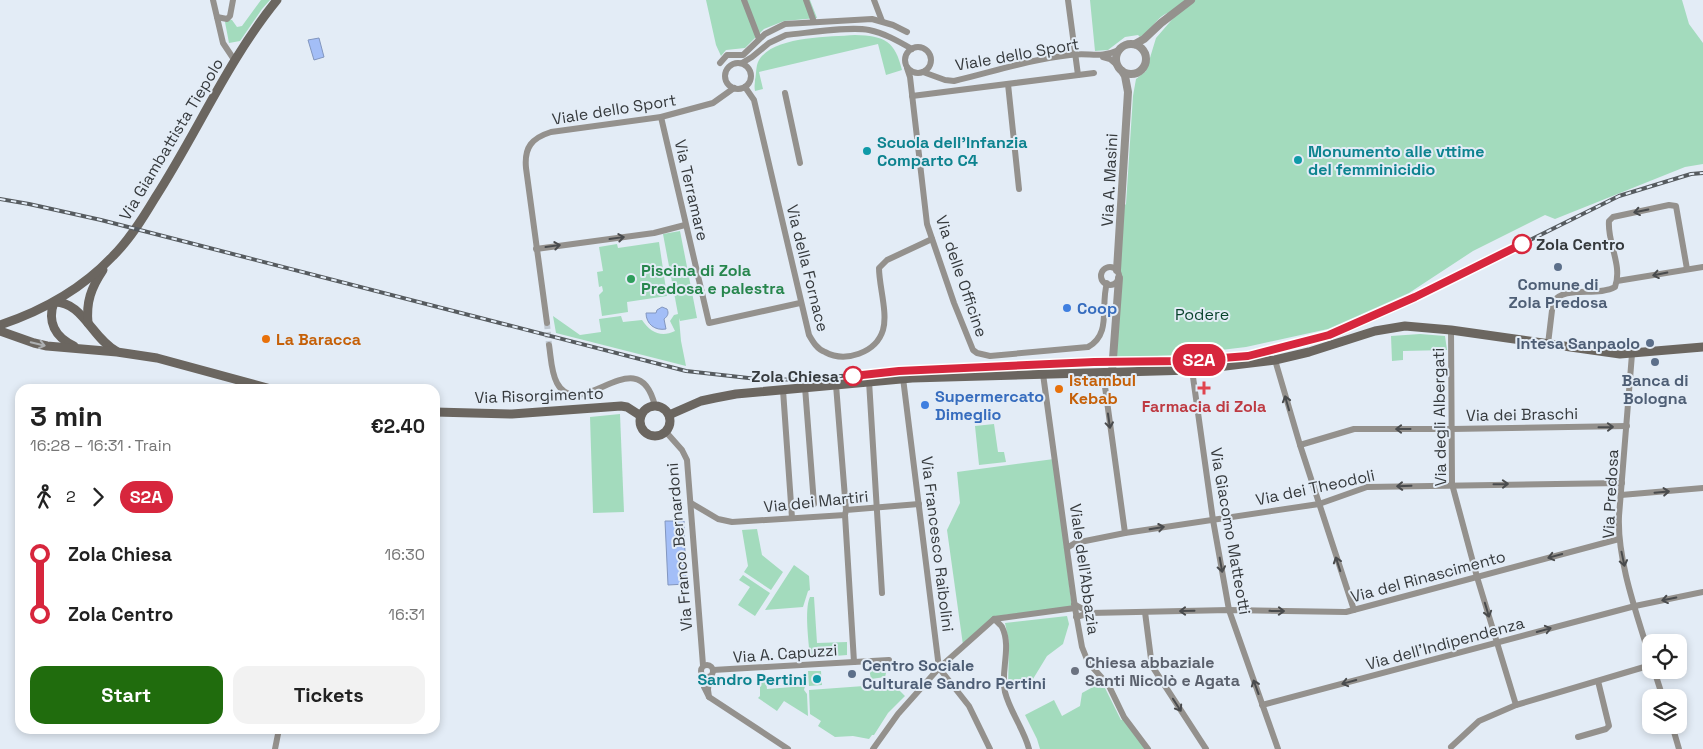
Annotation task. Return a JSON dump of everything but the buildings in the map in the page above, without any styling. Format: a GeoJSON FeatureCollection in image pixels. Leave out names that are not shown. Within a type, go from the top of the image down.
{"type":"FeatureCollection","features":[{"type":"Feature","properties":{"kind":"main road","name":"Via Giambattista Tiepolo"},"geometry":{"type":"LineString","coordinates":[[0,325],[54,302],[75,289],[114,256],[142,219],[175,168],[235,61],[266,14],[278,0]]}},
{"type":"Feature","properties":{"kind":"main road"},"geometry":{"type":"LineString","coordinates":[[88,324],[90,294],[114,256]]}},
{"type":"Feature","properties":{"kind":"main road"},"geometry":{"type":"LineString","coordinates":[[78,349],[65,341],[57,333],[51,320],[50,312],[54,302],[62,302],[75,309],[102,342],[117,352]]}},
{"type":"Feature","properties":{"kind":"main road"},"geometry":{"type":"LineString","coordinates":[[669,415],[710,399],[805,387],[903,378],[1192,370],[1275,360],[1309,352],[1387,328],[1416,326],[1620,354],[1703,347]]}},
{"type":"Feature","properties":{"kind":"main road"},"geometry":{"type":"LineString","coordinates":[[0,331],[34,343],[157,358],[253,384]]}},
{"type":"Feature","properties":{"kind":"main road","name":"Via Risorgimento"},"geometry":{"type":"LineString","coordinates":[[440,412],[512,414],[621,406],[641,416]]}},
{"type":"Feature","properties":{"kind":"main road"},"geometry":{"type":"LineString","coordinates":[[655,406],[660,407],[669,415],[670,424],[666,432],[657,436],[647,434],[641,426],[641,416],[646,409],[655,406]]}},
{"type":"Feature","properties":{"kind":"street"},"geometry":{"type":"LineString","coordinates":[[213,0],[223,43],[235,61]]}},
{"type":"Feature","properties":{"kind":"street"},"geometry":{"type":"LineString","coordinates":[[217,18],[227,18],[230,16],[233,0]]}},
{"type":"Feature","properties":{"kind":"street"},"geometry":{"type":"LineString","coordinates":[[744,0],[759,39]]}},
{"type":"Feature","properties":{"kind":"street"},"geometry":{"type":"LineString","coordinates":[[806,0],[814,22]]}},
{"type":"Feature","properties":{"kind":"street"},"geometry":{"type":"LineString","coordinates":[[874,0],[882,21]]}},
{"type":"Feature","properties":{"kind":"street"},"geometry":{"type":"LineString","coordinates":[[1068,0],[1078,75]]}},
{"type":"Feature","properties":{"kind":"street","name":"Via A. Masini"},"geometry":{"type":"LineString","coordinates":[[1107,372],[1118,274],[1128,92],[1127,84],[1116,57],[1119,50],[1126,45],[1135,44],[1154,31],[1161,23],[1191,0]]}},
{"type":"Feature","properties":{"kind":"street"},"geometry":{"type":"LineString","coordinates":[[720,63],[727,55],[742,55],[765,34],[784,24],[872,19],[882,21],[907,32]]}},
{"type":"Feature","properties":{"kind":"street"},"geometry":{"type":"LineString","coordinates":[[720,98],[726,82],[725,73],[727,69],[733,64],[742,63],[778,38],[799,34],[868,29],[912,49]]}},
{"type":"Feature","properties":{"kind":"street","name":"Via A. Masini"},"geometry":{"type":"LineString","coordinates":[[1128,92],[1134,76],[1144,64],[1145,55],[1154,31]]}},
{"type":"Feature","properties":{"kind":"street"},"geometry":{"type":"LineString","coordinates":[[893,39],[905,58],[907,68],[912,72],[920,73]]}},
{"type":"Feature","properties":{"kind":"street"},"geometry":{"type":"LineString","coordinates":[[1135,44],[1141,48],[1145,55]]}},
{"type":"Feature","properties":{"kind":"street"},"geometry":{"type":"LineString","coordinates":[[905,58],[908,51],[916,47],[924,49],[931,59],[929,67],[920,73],[911,84]]}},
{"type":"Feature","properties":{"kind":"street","name":"Viale dello Sport"},"geometry":{"type":"LineString","coordinates":[[1099,56],[1108,55],[1119,50]]}},
{"type":"Feature","properties":{"kind":"street"},"geometry":{"type":"LineString","coordinates":[[726,82],[734,88],[745,87],[750,81],[752,63],[757,53]]}},
{"type":"Feature","properties":{"kind":"street","name":"Viale dello Sport"},"geometry":{"type":"LineString","coordinates":[[920,73],[945,80],[954,80],[1075,54],[1110,59],[1120,68]]}},
{"type":"Feature","properties":{"kind":"street","name":"Viale dello Sport"},"geometry":{"type":"LineString","coordinates":[[931,59],[940,78]]}},
{"type":"Feature","properties":{"kind":"street"},"geometry":{"type":"LineString","coordinates":[[742,63],[746,65],[751,73]]}},
{"type":"Feature","properties":{"kind":"street","name":"Via delle Officine"},"geometry":{"type":"LineString","coordinates":[[907,68],[911,84],[927,224],[973,350],[983,355],[1088,347],[1099,340],[1102,332],[1107,283]]}},
{"type":"Feature","properties":{"kind":"street"},"geometry":{"type":"LineString","coordinates":[[1120,68],[1130,73],[1139,71]]}},
{"type":"Feature","properties":{"kind":"street"},"geometry":{"type":"LineString","coordinates":[[912,96],[1094,73]]}},
{"type":"Feature","properties":{"kind":"street"},"geometry":{"type":"LineString","coordinates":[[1008,84],[1019,189]]}},
{"type":"Feature","properties":{"kind":"street","name":"Via della Fornace"},"geometry":{"type":"LineString","coordinates":[[745,87],[754,100],[809,335],[819,349],[826,353],[843,357],[859,354],[878,340],[883,332],[885,321],[879,268],[888,260],[932,239]]}},
{"type":"Feature","properties":{"kind":"street","name":"Viale dello Sport"},"geometry":{"type":"LineString","coordinates":[[547,323],[525,162],[532,142],[536,138],[551,132],[661,117],[702,107],[713,103],[734,88]]}},
{"type":"Feature","properties":{"kind":"street"},"geometry":{"type":"LineString","coordinates":[[785,93],[800,163]]}},
{"type":"Feature","properties":{"kind":"street","name":"Via Terramare"},"geometry":{"type":"LineString","coordinates":[[661,117],[709,323],[800,303]]}},
{"type":"Feature","properties":{"kind":"street"},"geometry":{"type":"LineString","coordinates":[[1548,344],[1553,302],[1556,298],[1566,294],[1606,291],[1615,287],[1618,270],[1608,228],[1609,221],[1613,217],[1672,206],[1687,269]]}},
{"type":"Feature","properties":{"kind":"street"},"geometry":{"type":"LineString","coordinates":[[536,249],[654,233],[685,225]]}},
{"type":"Feature","properties":{"kind":"street"},"geometry":{"type":"LineString","coordinates":[[1617,281],[1703,266]]}},
{"type":"Feature","properties":{"kind":"street"},"geometry":{"type":"LineString","coordinates":[[1109,267],[1113,268],[1118,274],[1112,284],[1107,283],[1102,278],[1103,271],[1109,267]]}},
{"type":"Feature","properties":{"kind":"street","name":"Via degli Albergati"},"geometry":{"type":"LineString","coordinates":[[1451,330],[1452,484],[1477,577],[1516,705]]}},
{"type":"Feature","properties":{"kind":"street"},"geometry":{"type":"LineString","coordinates":[[550,345],[554,376],[560,388],[566,392],[578,396],[624,379],[636,379],[644,382],[648,387],[655,406]]}},
{"type":"Feature","properties":{"kind":"street","name":"Via Predosa"},"geometry":{"type":"LineString","coordinates":[[1632,354],[1619,539],[1643,634]]}},
{"type":"Feature","properties":{"kind":"street"},"geometry":{"type":"LineString","coordinates":[[1275,360],[1300,445],[1354,610]]}},
{"type":"Feature","properties":{"kind":"street","name":"Via Giacomo Matteotti"},"geometry":{"type":"LineString","coordinates":[[1192,370],[1228,610],[1278,749]]}},
{"type":"Feature","properties":{"kind":"street"},"geometry":{"type":"LineString","coordinates":[[1107,372],[1125,533]]}},
{"type":"Feature","properties":{"kind":"street","name":"Viale dell'Abbazia"},"geometry":{"type":"LineString","coordinates":[[1043,374],[1068,548],[1074,606],[1085,655],[1106,681],[1124,717],[1148,749]]}},
{"type":"Feature","properties":{"kind":"street","name":"Via Francesco Raibolini"},"geometry":{"type":"LineString","coordinates":[[903,378],[939,668]]}},
{"type":"Feature","properties":{"kind":"street"},"geometry":{"type":"LineString","coordinates":[[869,381],[882,593]]}},
{"type":"Feature","properties":{"kind":"street"},"geometry":{"type":"LineString","coordinates":[[836,384],[846,513],[854,662]]}},
{"type":"Feature","properties":{"kind":"street"},"geometry":{"type":"LineString","coordinates":[[805,387],[814,504]]}},
{"type":"Feature","properties":{"kind":"street"},"geometry":{"type":"LineString","coordinates":[[783,390],[792,518]]}},
{"type":"Feature","properties":{"kind":"street","name":"Via dei Braschi"},"geometry":{"type":"LineString","coordinates":[[1300,445],[1354,428],[1452,429],[1627,426]]}},
{"type":"Feature","properties":{"kind":"street","name":"Via Franco Bernardoni"},"geometry":{"type":"LineString","coordinates":[[666,432],[675,440],[687,460],[703,666],[700,671],[709,697]]}},
{"type":"Feature","properties":{"kind":"street","name":"Via dei Theodoli"},"geometry":{"type":"LineString","coordinates":[[1075,542],[1319,504],[1367,487],[1452,484],[1622,483]]}},
{"type":"Feature","properties":{"kind":"street"},"geometry":{"type":"LineString","coordinates":[[1621,495],[1703,488]]}},
{"type":"Feature","properties":{"kind":"street","name":"Via dei Martiri"},"geometry":{"type":"LineString","coordinates":[[691,503],[724,521],[792,518],[919,504]]}},
{"type":"Feature","properties":{"kind":"street"},"geometry":{"type":"LineString","coordinates":[[1066,538],[1075,542],[1068,548]]}},
{"type":"Feature","properties":{"kind":"street","name":"Via del Rinascimento"},"geometry":{"type":"LineString","coordinates":[[1076,617],[1090,613],[1228,610],[1346,612],[1619,539]]}},
{"type":"Feature","properties":{"kind":"street","name":"Via dell'Indipendenza"},"geometry":{"type":"LineString","coordinates":[[1262,705],[1635,606],[1703,592]]}},
{"type":"Feature","properties":{"kind":"street"},"geometry":{"type":"LineString","coordinates":[[873,749],[898,714],[939,668],[994,619],[1074,606],[1090,613]]}},
{"type":"Feature","properties":{"kind":"street"},"geometry":{"type":"LineString","coordinates":[[1144,612],[1154,669],[1206,749]]}},
{"type":"Feature","properties":{"kind":"street"},"geometry":{"type":"LineString","coordinates":[[994,619],[1002,627],[1005,642],[1004,686],[1006,695],[1029,749]]}},
{"type":"Feature","properties":{"kind":"street","name":"Via A. Capuzzi"},"geometry":{"type":"LineString","coordinates":[[711,674],[889,660]]}},
{"type":"Feature","properties":{"kind":"street"},"geometry":{"type":"LineString","coordinates":[[703,666],[711,666],[709,697],[788,749]]}},
{"type":"Feature","properties":{"kind":"street"},"geometry":{"type":"LineString","coordinates":[[939,668],[969,706],[990,749]]}},
{"type":"Feature","properties":{"kind":"street"},"geometry":{"type":"LineString","coordinates":[[1451,747],[1479,722],[1516,705],[1642,668]]}},
{"type":"Feature","properties":{"kind":"street"},"geometry":{"type":"LineString","coordinates":[[702,675],[711,674]]}},
{"type":"Feature","properties":{"kind":"street"},"geometry":{"type":"LineString","coordinates":[[1578,737],[1606,729],[1609,726],[1598,681]]}},
{"type":"Feature","properties":{"kind":"street"},"geometry":{"type":"LineString","coordinates":[[274,749],[278,734]]}},
{"type":"Feature","properties":{"kind":"street"},"geometry":{"type":"LineString","coordinates":[[1675,734],[1679,749]]}},
{"type":"Feature","properties":{"kind":"green space"},"geometry":{"type":"Polygon","coordinates":[[[261,0],[270,0],[240,41],[229,43],[225,22],[227,19],[232,20],[237,27],[242,26],[261,0]]]}},
{"type":"Feature","properties":{"kind":"green space"},"geometry":{"type":"Polygon","coordinates":[[[706,0],[810,0],[817,18],[784,21],[764,29],[745,48],[726,50],[721,56],[716,45],[706,0]]]}},
{"type":"Feature","properties":{"kind":"green space"},"geometry":{"type":"Polygon","coordinates":[[[1090,0],[1185,0],[1179,10],[1165,14],[1140,37],[1138,35],[1125,37],[1108,50],[1095,51],[1090,0]]]}},
{"type":"Feature","properties":{"kind":"green space","name":"Podere"},"geometry":{"type":"Polygon","coordinates":[[[1189,0],[1682,0],[1689,24],[1703,43],[1703,164],[1685,167],[1555,219],[1545,215],[1473,251],[1409,293],[1328,329],[1246,347],[1179,355],[1113,358],[1120,210],[1126,204],[1133,96],[1136,79],[1146,71],[1156,38],[1189,0]]]}},
{"type":"Feature","properties":{"kind":"green space"},"geometry":{"type":"Polygon","coordinates":[[[855,35],[874,37],[887,42],[896,52],[902,70],[886,75],[878,44],[759,72],[763,89],[755,91],[758,62],[769,50],[792,41],[855,35]]]}},
{"type":"Feature","properties":{"kind":"green space"},"geometry":{"type":"Polygon","coordinates":[[[680,231],[697,318],[680,321],[679,318],[686,366],[556,333],[553,316],[580,335],[601,332],[599,319],[621,316],[623,322],[642,320],[656,333],[665,334],[675,331],[670,321],[674,315],[678,314],[663,234],[680,231]]]}},
{"type":"Feature","properties":{"kind":"green space","name":"Piscina di Zola Predosa e palestra"},"geometry":{"type":"Polygon","coordinates":[[[659,242],[667,296],[627,302],[628,312],[602,316],[599,295],[603,291],[602,286],[599,287],[597,272],[603,271],[599,247],[617,244],[618,248],[659,242]]]}},
{"type":"Feature","properties":{"kind":"green space"},"geometry":{"type":"Polygon","coordinates":[[[1420,334],[1445,336],[1447,350],[1403,351],[1403,360],[1392,361],[1391,336],[1420,334]]]}},
{"type":"Feature","properties":{"kind":"green space"},"geometry":{"type":"Polygon","coordinates":[[[620,414],[624,512],[593,513],[590,417],[620,414]]]}},
{"type":"Feature","properties":{"kind":"green space"},"geometry":{"type":"Polygon","coordinates":[[[994,424],[998,452],[1004,452],[1006,462],[979,465],[975,426],[994,424]]]}},
{"type":"Feature","properties":{"kind":"green space"},"geometry":{"type":"Polygon","coordinates":[[[1054,459],[1072,608],[1004,615],[963,645],[947,530],[960,503],[957,472],[1054,459]]]}},
{"type":"Feature","properties":{"kind":"green space"},"geometry":{"type":"Polygon","coordinates":[[[757,529],[762,555],[783,572],[771,590],[744,572],[748,566],[742,530],[757,529]]]}},
{"type":"Feature","properties":{"kind":"green space"},"geometry":{"type":"Polygon","coordinates":[[[794,565],[809,576],[810,590],[803,607],[765,610],[794,565]]]}},
{"type":"Feature","properties":{"kind":"green space"},"geometry":{"type":"Polygon","coordinates":[[[743,575],[770,593],[755,616],[738,605],[750,587],[739,580],[743,575]]]}},
{"type":"Feature","properties":{"kind":"green space"},"geometry":{"type":"Polygon","coordinates":[[[810,597],[814,597],[817,643],[847,642],[847,655],[810,658],[807,610],[810,597]]]}},
{"type":"Feature","properties":{"kind":"green space"},"geometry":{"type":"Polygon","coordinates":[[[1067,616],[1069,624],[1063,644],[1047,656],[1033,679],[1008,689],[1009,642],[1005,623],[1067,616]]]}},
{"type":"Feature","properties":{"kind":"green space"},"geometry":{"type":"Polygon","coordinates":[[[883,666],[886,673],[885,677],[871,679],[869,668],[883,666]]]}},
{"type":"Feature","properties":{"kind":"green space"},"geometry":{"type":"Polygon","coordinates":[[[808,671],[821,671],[822,685],[809,686],[808,671]]]}},
{"type":"Feature","properties":{"kind":"green space"},"geometry":{"type":"Polygon","coordinates":[[[766,680],[767,689],[805,686],[808,716],[784,701],[777,711],[758,698],[760,696],[760,681],[766,680]]]}},
{"type":"Feature","properties":{"kind":"green space"},"geometry":{"type":"Polygon","coordinates":[[[885,682],[893,684],[905,696],[888,713],[874,735],[869,739],[853,736],[835,737],[818,726],[821,721],[810,714],[809,690],[864,686],[885,682]]]}},
{"type":"Feature","properties":{"kind":"green space"},"geometry":{"type":"Polygon","coordinates":[[[1102,682],[1121,720],[1126,718],[1148,749],[1040,749],[1025,715],[1054,700],[1062,716],[1080,706],[1082,693],[1102,682]]]}},
{"type":"Feature","properties":{"kind":"water"},"geometry":{"type":"Polygon","coordinates":[[[319,38],[324,57],[314,60],[308,40],[319,38]]]}},
{"type":"Feature","properties":{"kind":"water"},"geometry":{"type":"Polygon","coordinates":[[[662,307],[667,309],[668,312],[664,319],[666,329],[658,329],[649,323],[646,313],[656,313],[662,307]]]}},
{"type":"Feature","properties":{"kind":"water"},"geometry":{"type":"Polygon","coordinates":[[[665,521],[684,521],[686,584],[668,585],[665,521]]]}},
{"type":"Feature","properties":{"kind":"tunnel"},"geometry":{"type":"LineString","coordinates":[[547,323],[549,345]]}},
{"type":"Feature","properties":{"kind":"railway"},"geometry":{"type":"LineString","coordinates":[[0,199],[101,220],[686,371],[767,380],[806,379],[899,371],[1183,361],[1248,356],[1329,335],[1415,297],[1619,196],[1691,174],[1703,173]]}},
{"type":"Feature","properties":{"kind":"train","name":"S2A"},"geometry":{"type":"LineString","coordinates":[[853,376],[899,371],[1094,362],[1183,361],[1248,356],[1329,335],[1415,297],[1522,244]]}},
{"type":"Feature","properties":{"kind":"place","name":"Scuola dell'Infanzia Comparto C4"},"geometry":{"type":"Point","coordinates":[867,151]}},
{"type":"Feature","properties":{"kind":"place","name":"Monumento alle vttime del femminicidio"},"geometry":{"type":"Point","coordinates":[1298,160]}},
{"type":"Feature","properties":{"kind":"place","name":"Zola Centro"},"geometry":{"type":"Point","coordinates":[1522,244]}},
{"type":"Feature","properties":{"kind":"place","name":"Comune di Zola Predosa"},"geometry":{"type":"Point","coordinates":[1558,267]}},
{"type":"Feature","properties":{"kind":"place","name":"Piscina di Zola Predosa e palestra"},"geometry":{"type":"Point","coordinates":[631,279]}},
{"type":"Feature","properties":{"kind":"place","name":"Coop"},"geometry":{"type":"Point","coordinates":[1067,308]}},
{"type":"Feature","properties":{"kind":"place","name":"La Baracca"},"geometry":{"type":"Point","coordinates":[266,339]}},
{"type":"Feature","properties":{"kind":"place","name":"Intesa Sanpaolo"},"geometry":{"type":"Point","coordinates":[1650,343]}},
{"type":"Feature","properties":{"kind":"place","name":"Banca di Bologna"},"geometry":{"type":"Point","coordinates":[1655,362]}},
{"type":"Feature","properties":{"kind":"place","name":"Zola Chiesa"},"geometry":{"type":"Point","coordinates":[853,376]}},
{"type":"Feature","properties":{"kind":"place","name":"Farmacia di Zola"},"geometry":{"type":"Point","coordinates":[1204,388]}},
{"type":"Feature","properties":{"kind":"place","name":"Istambul Kebab"},"geometry":{"type":"Point","coordinates":[1059,389]}},
{"type":"Feature","properties":{"kind":"place","name":"Supermercato Dimeglio"},"geometry":{"type":"Point","coordinates":[925,405]}},
{"type":"Feature","properties":{"kind":"place","name":"Chiesa abbaziale Santi Nicolò e Agata"},"geometry":{"type":"Point","coordinates":[1075,671]}},
{"type":"Feature","properties":{"kind":"place","name":"Centro Sociale Culturale Sandro Pertini"},"geometry":{"type":"Point","coordinates":[852,674]}},
{"type":"Feature","properties":{"kind":"place","name":"Sandro Pertini"},"geometry":{"type":"Point","coordinates":[817,679]}}]}
